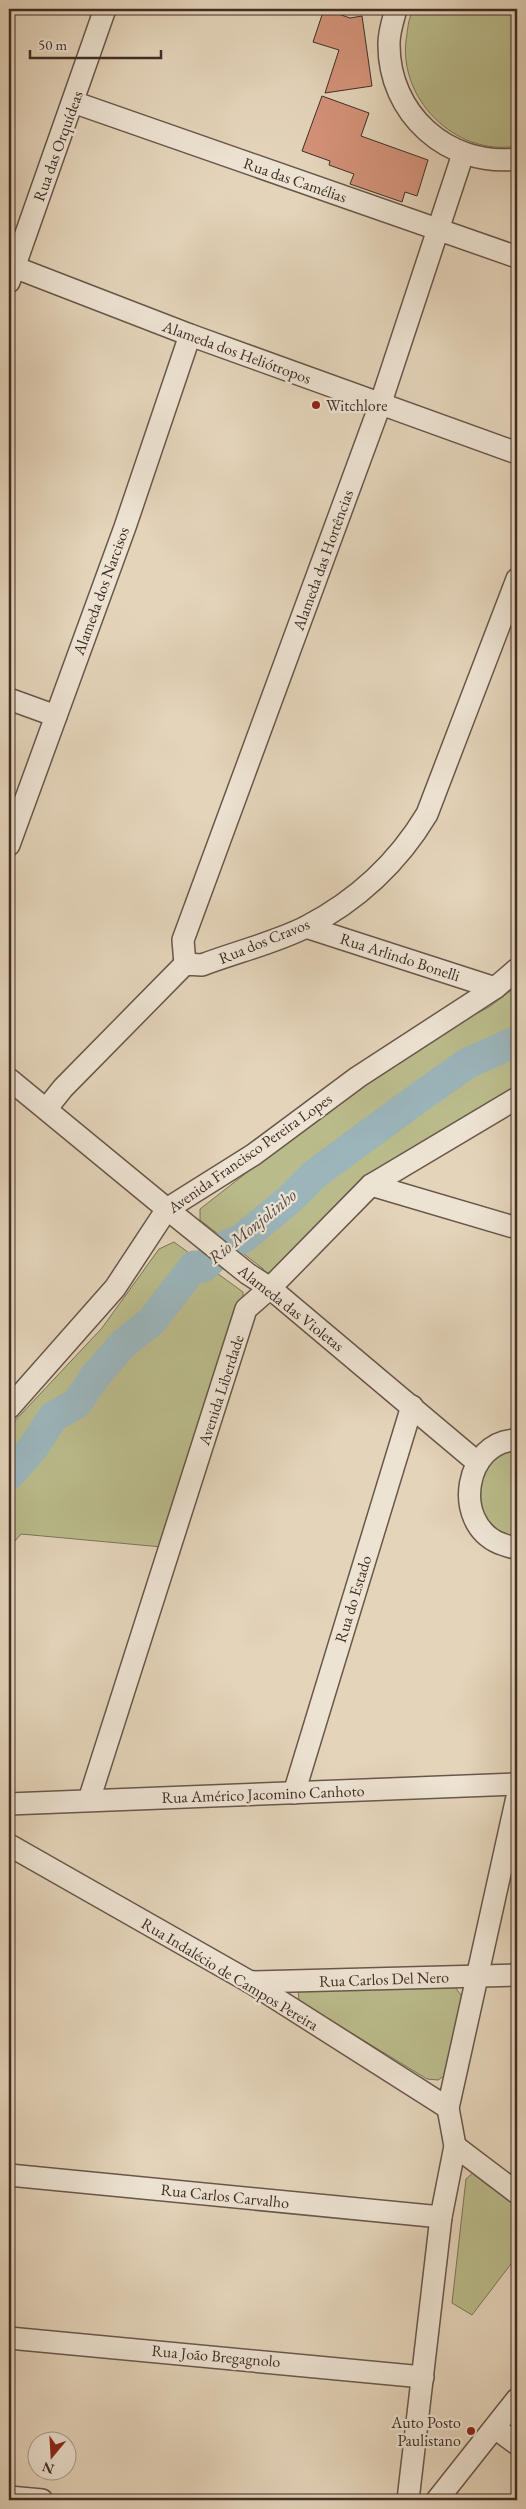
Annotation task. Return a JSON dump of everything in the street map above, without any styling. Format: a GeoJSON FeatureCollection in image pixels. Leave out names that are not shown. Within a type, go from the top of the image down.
{"type":"FeatureCollection","features":[{"type":"Feature","properties":{"kind":"street","name":"Rua das Orquídeas"},"geometry":{"type":"LineString","coordinates":[[11,275],[105,9]]}},
{"type":"Feature","properties":{"kind":"street"},"geometry":{"type":"LineString","coordinates":[[396,9],[389,42],[393,78],[407,110],[432,136],[463,154],[498,161],[517,159]]}},
{"type":"Feature","properties":{"kind":"street","name":"Rua das Camélias"},"geometry":{"type":"LineString","coordinates":[[73,102],[517,257]]}},
{"type":"Feature","properties":{"kind":"street","name":"Alameda das Hortências"},"geometry":{"type":"LineString","coordinates":[[184,964],[183,940],[380,405],[463,154]]}},
{"type":"Feature","properties":{"kind":"street","name":"Alameda dos Heliótropos"},"geometry":{"type":"LineString","coordinates":[[11,275],[190,335],[517,453]]}},
{"type":"Feature","properties":{"kind":"street","name":"Alameda dos Narcisos"},"geometry":{"type":"LineString","coordinates":[[9,845],[125,527],[190,335]]}},
{"type":"Feature","properties":{"kind":"street","name":"Rua dos Cravos"},"geometry":{"type":"LineString","coordinates":[[184,964],[202,965],[306,927],[363,891],[409,844],[427,814],[517,579]]}},
{"type":"Feature","properties":{"kind":"street"},"geometry":{"type":"LineString","coordinates":[[9,699],[56,716]]}},
{"type":"Feature","properties":{"kind":"street","name":"Rua Arlindo Bonelli"},"geometry":{"type":"LineString","coordinates":[[306,927],[495,988]]}},
{"type":"Feature","properties":{"kind":"street"},"geometry":{"type":"LineString","coordinates":[[47,1108],[63,1088],[184,964]]}},
{"type":"Feature","properties":{"kind":"street","name":"Avenida Francisco Pereira Lopes"},"geometry":{"type":"LineString","coordinates":[[9,1408],[115,1288],[175,1215],[358,1077],[495,988],[517,969]]}},
{"type":"Feature","properties":{"kind":"street","name":"Alameda das Violetas"},"geometry":{"type":"LineString","coordinates":[[9,1079],[47,1108],[248,1274],[270,1288],[478,1463]]}},
{"type":"Feature","properties":{"kind":"street","name":"Avenida Liberdade"},"geometry":{"type":"LineString","coordinates":[[89,1800],[246,1309],[270,1288],[371,1185],[517,1098]]}},
{"type":"Feature","properties":{"kind":"street"},"geometry":{"type":"LineString","coordinates":[[371,1185],[517,1228]]}},
{"type":"Feature","properties":{"kind":"street","name":"Rua do Estado"},"geometry":{"type":"LineString","coordinates":[[294,1792],[412,1406]]}},
{"type":"Feature","properties":{"kind":"street"},"geometry":{"type":"LineString","coordinates":[[517,1440],[493,1448],[478,1463],[470,1483],[469,1504],[477,1524],[492,1540],[517,1548]]}},
{"type":"Feature","properties":{"kind":"street","name":"Rua Américo Jacomino Canhoto"},"geometry":{"type":"LineString","coordinates":[[9,1804],[517,1784]]}},
{"type":"Feature","properties":{"kind":"street"},"geometry":{"type":"LineString","coordinates":[[408,2500],[441,2217],[455,2146],[448,2108],[517,1798]]}},
{"type":"Feature","properties":{"kind":"street","name":"Rua Indalécio de Campos Pereira"},"geometry":{"type":"LineString","coordinates":[[9,1845],[250,1982],[448,2108]]}},
{"type":"Feature","properties":{"kind":"street","name":"Rua Carlos Del Nero"},"geometry":{"type":"LineString","coordinates":[[250,1982],[517,1975]]}},
{"type":"Feature","properties":{"kind":"street"},"geometry":{"type":"LineString","coordinates":[[455,2146],[517,2193]]}},
{"type":"Feature","properties":{"kind":"street","name":"Rua Carlos Carvalho"},"geometry":{"type":"LineString","coordinates":[[9,2175],[441,2217]]}},
{"type":"Feature","properties":{"kind":"street","name":"Rua João Bregagnolo"},"geometry":{"type":"LineString","coordinates":[[9,2338],[423,2377]]}},
{"type":"Feature","properties":{"kind":"street"},"geometry":{"type":"LineString","coordinates":[[438,2500],[517,2399]]}},
{"type":"Feature","properties":{"kind":"street"},"geometry":{"type":"LineString","coordinates":[[495,2428],[517,2444]]}},
{"type":"Feature","properties":{"kind":"street"},"geometry":{"type":"LineString","coordinates":[[9,2497],[42,2500]]}},
{"type":"Feature","properties":{"kind":"green space"},"geometry":{"type":"Polygon","coordinates":[[[414,9],[517,9],[517,146],[494,147],[472,142],[452,132],[434,118],[420,100],[410,80],[406,57],[408,24],[414,9]]]}},
{"type":"Feature","properties":{"kind":"green space"},"geometry":{"type":"Polygon","coordinates":[[[517,986],[517,1086],[412,1148],[366,1180],[269,1276],[262,1268],[200,1220],[200,1209],[323,1113],[430,1037],[489,1007],[517,986]]]}},
{"type":"Feature","properties":{"kind":"green space"},"geometry":{"type":"Polygon","coordinates":[[[174,1242],[243,1292],[243,1301],[232,1318],[162,1547],[21,1534],[9,1548],[9,1427],[102,1328],[159,1249],[174,1242]]]}},
{"type":"Feature","properties":{"kind":"green space"},"geometry":{"type":"Polygon","coordinates":[[[517,1449],[517,1539],[499,1532],[490,1525],[483,1515],[479,1503],[479,1491],[487,1468],[495,1459],[505,1452],[517,1449]]]}},
{"type":"Feature","properties":{"kind":"green space"},"geometry":{"type":"Polygon","coordinates":[[[455,1987],[463,1998],[447,2074],[438,2080],[427,2079],[299,2001],[298,1989],[455,1987]]]}},
{"type":"Feature","properties":{"kind":"green space"},"geometry":{"type":"Polygon","coordinates":[[[474,2172],[517,2197],[517,2256],[472,2315],[452,2303],[466,2179],[474,2172]]]}},
{"type":"Feature","properties":{"kind":"building"},"geometry":{"type":"Polygon","coordinates":[[[324,9],[350,18],[362,16],[372,86],[325,93],[339,50],[313,42],[324,9]]]}},
{"type":"Feature","properties":{"kind":"building"},"geometry":{"type":"Polygon","coordinates":[[[322,96],[369,113],[361,136],[428,160],[417,196],[405,192],[402,202],[350,184],[354,174],[329,165],[330,161],[302,151],[322,96]]]}},
{"type":"Feature","properties":{"kind":"waterway","name":"Rio Monjolinho"},"geometry":{"type":"LineString","coordinates":[[9,1475],[32,1449],[53,1417],[77,1403],[96,1375],[124,1343],[151,1322],[194,1266],[203,1267],[226,1246],[243,1238],[290,1199],[315,1174],[468,1063],[517,1041]]}},
{"type":"Feature","properties":{"kind":"place","name":"Witchlore"},"geometry":{"type":"Point","coordinates":[316,405]}},
{"type":"Feature","properties":{"kind":"place","name":"Auto Posto Paulistano"},"geometry":{"type":"Point","coordinates":[471,2431]}}]}
